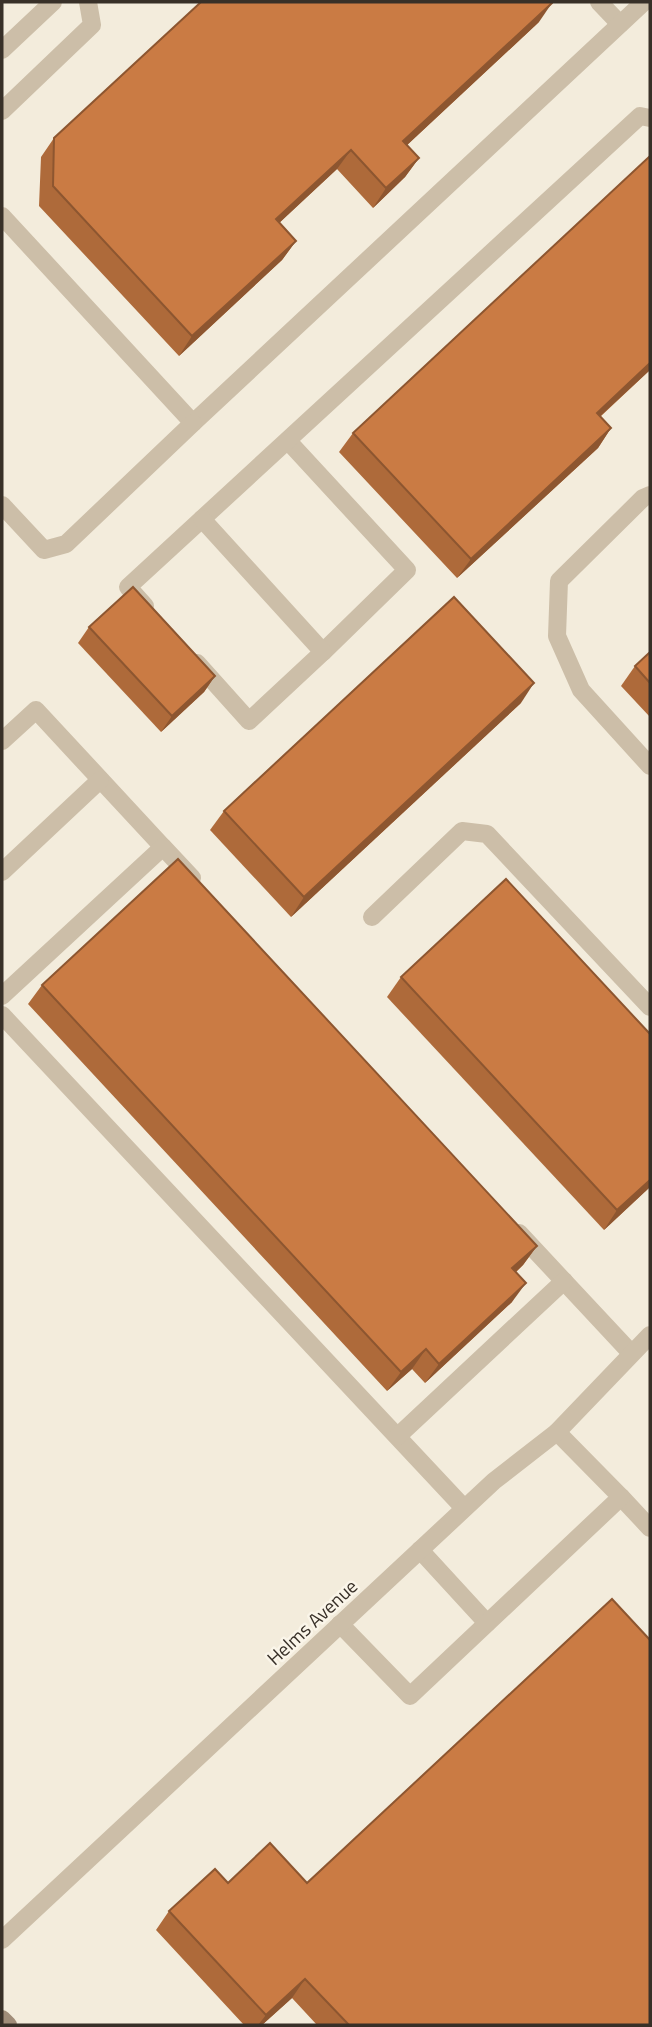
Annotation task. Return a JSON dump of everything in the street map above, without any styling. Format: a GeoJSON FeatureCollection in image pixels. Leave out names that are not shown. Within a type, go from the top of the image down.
{"type":"FeatureCollection","features":[{"type":"Feature","properties":{"kind":"main road"},"geometry":{"type":"LineString","coordinates":[[2,2019],[8,2025]]}},
{"type":"Feature","properties":{"kind":"street"},"geometry":{"type":"LineString","coordinates":[[2,50],[53,2]]}},
{"type":"Feature","properties":{"kind":"street"},"geometry":{"type":"LineString","coordinates":[[2,111],[92,26],[88,2]]}},
{"type":"Feature","properties":{"kind":"street"},"geometry":{"type":"LineString","coordinates":[[599,2],[620,24]]}},
{"type":"Feature","properties":{"kind":"street"},"geometry":{"type":"LineString","coordinates":[[2,505],[44,550],[66,544],[644,2]]}},
{"type":"Feature","properties":{"kind":"street"},"geometry":{"type":"LineString","coordinates":[[156,618],[128,587],[639,116],[650,118]]}},
{"type":"Feature","properties":{"kind":"street"},"geometry":{"type":"LineString","coordinates":[[2,216],[193,423]]}},
{"type":"Feature","properties":{"kind":"street"},"geometry":{"type":"LineString","coordinates":[[184,649],[249,721],[407,570],[288,440]]}},
{"type":"Feature","properties":{"kind":"street"},"geometry":{"type":"LineString","coordinates":[[650,495],[643,498],[559,581],[557,636],[581,690],[650,766]]}},
{"type":"Feature","properties":{"kind":"street"},"geometry":{"type":"LineString","coordinates":[[202,519],[323,652]]}},
{"type":"Feature","properties":{"kind":"street"},"geometry":{"type":"LineString","coordinates":[[2,741],[36,710],[200,887]]}},
{"type":"Feature","properties":{"kind":"street"},"geometry":{"type":"LineString","coordinates":[[2,872],[100,780]]}},
{"type":"Feature","properties":{"kind":"street"},"geometry":{"type":"LineString","coordinates":[[372,917],[462,831],[487,834],[650,1007]]}},
{"type":"Feature","properties":{"kind":"street"},"geometry":{"type":"LineString","coordinates":[[2,996],[163,847]]}},
{"type":"Feature","properties":{"kind":"street"},"geometry":{"type":"LineString","coordinates":[[2,1016],[464,1508]]}},
{"type":"Feature","properties":{"kind":"street"},"geometry":{"type":"LineString","coordinates":[[508,1221],[631,1353]]}},
{"type":"Feature","properties":{"kind":"street"},"geometry":{"type":"LineString","coordinates":[[398,1436],[564,1281]]}},
{"type":"Feature","properties":{"kind":"street","name":"Helms Avenue"},"geometry":{"type":"LineString","coordinates":[[2,1940],[464,1508],[557,1432],[650,1335]]}},
{"type":"Feature","properties":{"kind":"street"},"geometry":{"type":"LineString","coordinates":[[557,1432],[650,1528]]}},
{"type":"Feature","properties":{"kind":"street"},"geometry":{"type":"LineString","coordinates":[[340,1624],[410,1696],[621,1497]]}},
{"type":"Feature","properties":{"kind":"street"},"geometry":{"type":"LineString","coordinates":[[420,1550],[487,1623]]}},
{"type":"Feature","properties":{"kind":"building"},"geometry":{"type":"Polygon","coordinates":[[[201,2],[552,3],[403,141],[419,158],[386,188],[351,150],[276,219],[296,241],[192,336],[53,186],[54,138],[201,2]]]}},
{"type":"Feature","properties":{"kind":"building"},"geometry":{"type":"Polygon","coordinates":[[[650,156],[650,363],[597,413],[611,428],[471,559],[353,433],[650,156]]]}},
{"type":"Feature","properties":{"kind":"building"},"geometry":{"type":"Polygon","coordinates":[[[133,587],[215,676],[172,716],[89,627],[133,587]]]}},
{"type":"Feature","properties":{"kind":"building"},"geometry":{"type":"Polygon","coordinates":[[[454,597],[534,683],[304,897],[224,811],[454,597]]]}},
{"type":"Feature","properties":{"kind":"building"},"geometry":{"type":"Polygon","coordinates":[[[650,652],[650,683],[635,666],[650,652]]]}},
{"type":"Feature","properties":{"kind":"building"},"geometry":{"type":"Polygon","coordinates":[[[178,859],[537,1246],[512,1268],[526,1283],[439,1364],[426,1349],[401,1372],[42,985],[178,859]]]}},
{"type":"Feature","properties":{"kind":"building"},"geometry":{"type":"Polygon","coordinates":[[[506,879],[650,1034],[650,1180],[617,1210],[401,977],[506,879]]]}},
{"type":"Feature","properties":{"kind":"building"},"geometry":{"type":"Polygon","coordinates":[[[612,1599],[650,1640],[650,2025],[349,2025],[305,1979],[266,2015],[169,1911],[215,1869],[228,1883],[270,1843],[307,1883],[612,1599]]]}}]}
